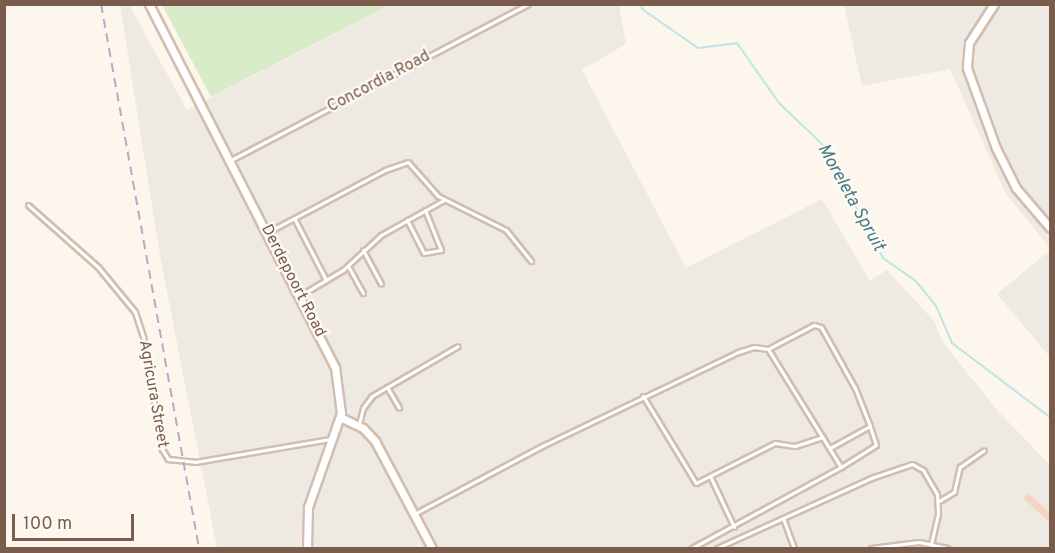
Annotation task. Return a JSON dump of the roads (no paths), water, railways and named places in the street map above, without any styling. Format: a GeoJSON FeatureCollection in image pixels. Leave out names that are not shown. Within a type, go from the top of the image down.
{"type":"FeatureCollection","features":[{"type":"Feature","properties":{"kind":"street","name":"Derdepoort Road"},"geometry":{"type":"LineString","coordinates":[[150,4],[301,295],[335,367],[341,399],[340,417],[308,507],[307,549]]}},
{"type":"Feature","properties":{"kind":"street"},"geometry":{"type":"LineString","coordinates":[[994,4],[969,43],[967,68],[996,148],[1016,188],[1050,228]]}},
{"type":"Feature","properties":{"kind":"street"},"geometry":{"type":"LineString","coordinates":[[340,417],[359,426],[383,454],[432,549]]}},
{"type":"Feature","properties":{"kind":"lane","name":"Concordia Road"},"geometry":{"type":"LineString","coordinates":[[231,160],[528,4]]}},
{"type":"Feature","properties":{"kind":"lane"},"geometry":{"type":"LineString","coordinates":[[268,232],[404,162],[411,164],[434,193],[444,200],[506,230],[531,261]]}},
{"type":"Feature","properties":{"kind":"lane"},"geometry":{"type":"LineString","coordinates":[[301,295],[348,266],[363,249],[407,220],[444,200]]}},
{"type":"Feature","properties":{"kind":"lane","name":"Agricura Street"},"geometry":{"type":"LineString","coordinates":[[28,205],[98,267],[135,312],[143,336],[162,449],[168,459],[195,462],[333,439]]}},
{"type":"Feature","properties":{"kind":"lane"},"geometry":{"type":"LineString","coordinates":[[407,220],[424,253],[441,250],[425,210]]}},
{"type":"Feature","properties":{"kind":"lane"},"geometry":{"type":"LineString","coordinates":[[294,218],[326,280]]}},
{"type":"Feature","properties":{"kind":"lane"},"geometry":{"type":"LineString","coordinates":[[363,249],[381,284]]}},
{"type":"Feature","properties":{"kind":"lane"},"geometry":{"type":"LineString","coordinates":[[348,266],[363,293]]}},
{"type":"Feature","properties":{"kind":"lane"},"geometry":{"type":"LineString","coordinates":[[414,514],[643,396],[748,348],[768,349],[814,325],[821,327],[855,388],[876,445],[841,467],[692,549]]}},
{"type":"Feature","properties":{"kind":"lane"},"geometry":{"type":"LineString","coordinates":[[359,426],[366,401],[458,346]]}},
{"type":"Feature","properties":{"kind":"lane"},"geometry":{"type":"LineString","coordinates":[[768,349],[841,467]]}},
{"type":"Feature","properties":{"kind":"lane"},"geometry":{"type":"LineString","coordinates":[[387,387],[399,408]]}},
{"type":"Feature","properties":{"kind":"lane"},"geometry":{"type":"LineString","coordinates":[[643,396],[693,481],[698,483],[775,443],[795,446],[823,437]]}},
{"type":"Feature","properties":{"kind":"lane"},"geometry":{"type":"LineString","coordinates":[[830,448],[870,426]]}},
{"type":"Feature","properties":{"kind":"lane"},"geometry":{"type":"LineString","coordinates":[[939,501],[954,492],[960,467],[984,450]]}},
{"type":"Feature","properties":{"kind":"lane"},"geometry":{"type":"LineString","coordinates":[[717,549],[871,478],[912,464],[923,470],[939,501],[931,544]]}},
{"type":"Feature","properties":{"kind":"lane"},"geometry":{"type":"LineString","coordinates":[[711,478],[734,527]]}},
{"type":"Feature","properties":{"kind":"lane"},"geometry":{"type":"LineString","coordinates":[[783,518],[794,549]]}},
{"type":"Feature","properties":{"kind":"lane"},"geometry":{"type":"LineString","coordinates":[[871,549],[895,542],[931,544],[947,549]]}},
{"type":"Feature","properties":{"kind":"waterway","name":"Moreleta Spruit"},"geometry":{"type":"LineString","coordinates":[[641,4],[642,9],[698,48],[737,43],[779,103],[823,145],[883,258],[915,280],[936,306],[952,343],[1050,417]]}},
{"type":"Feature","properties":{"kind":"railway"},"geometry":{"type":"LineString","coordinates":[[101,4],[199,548]]}}]}
